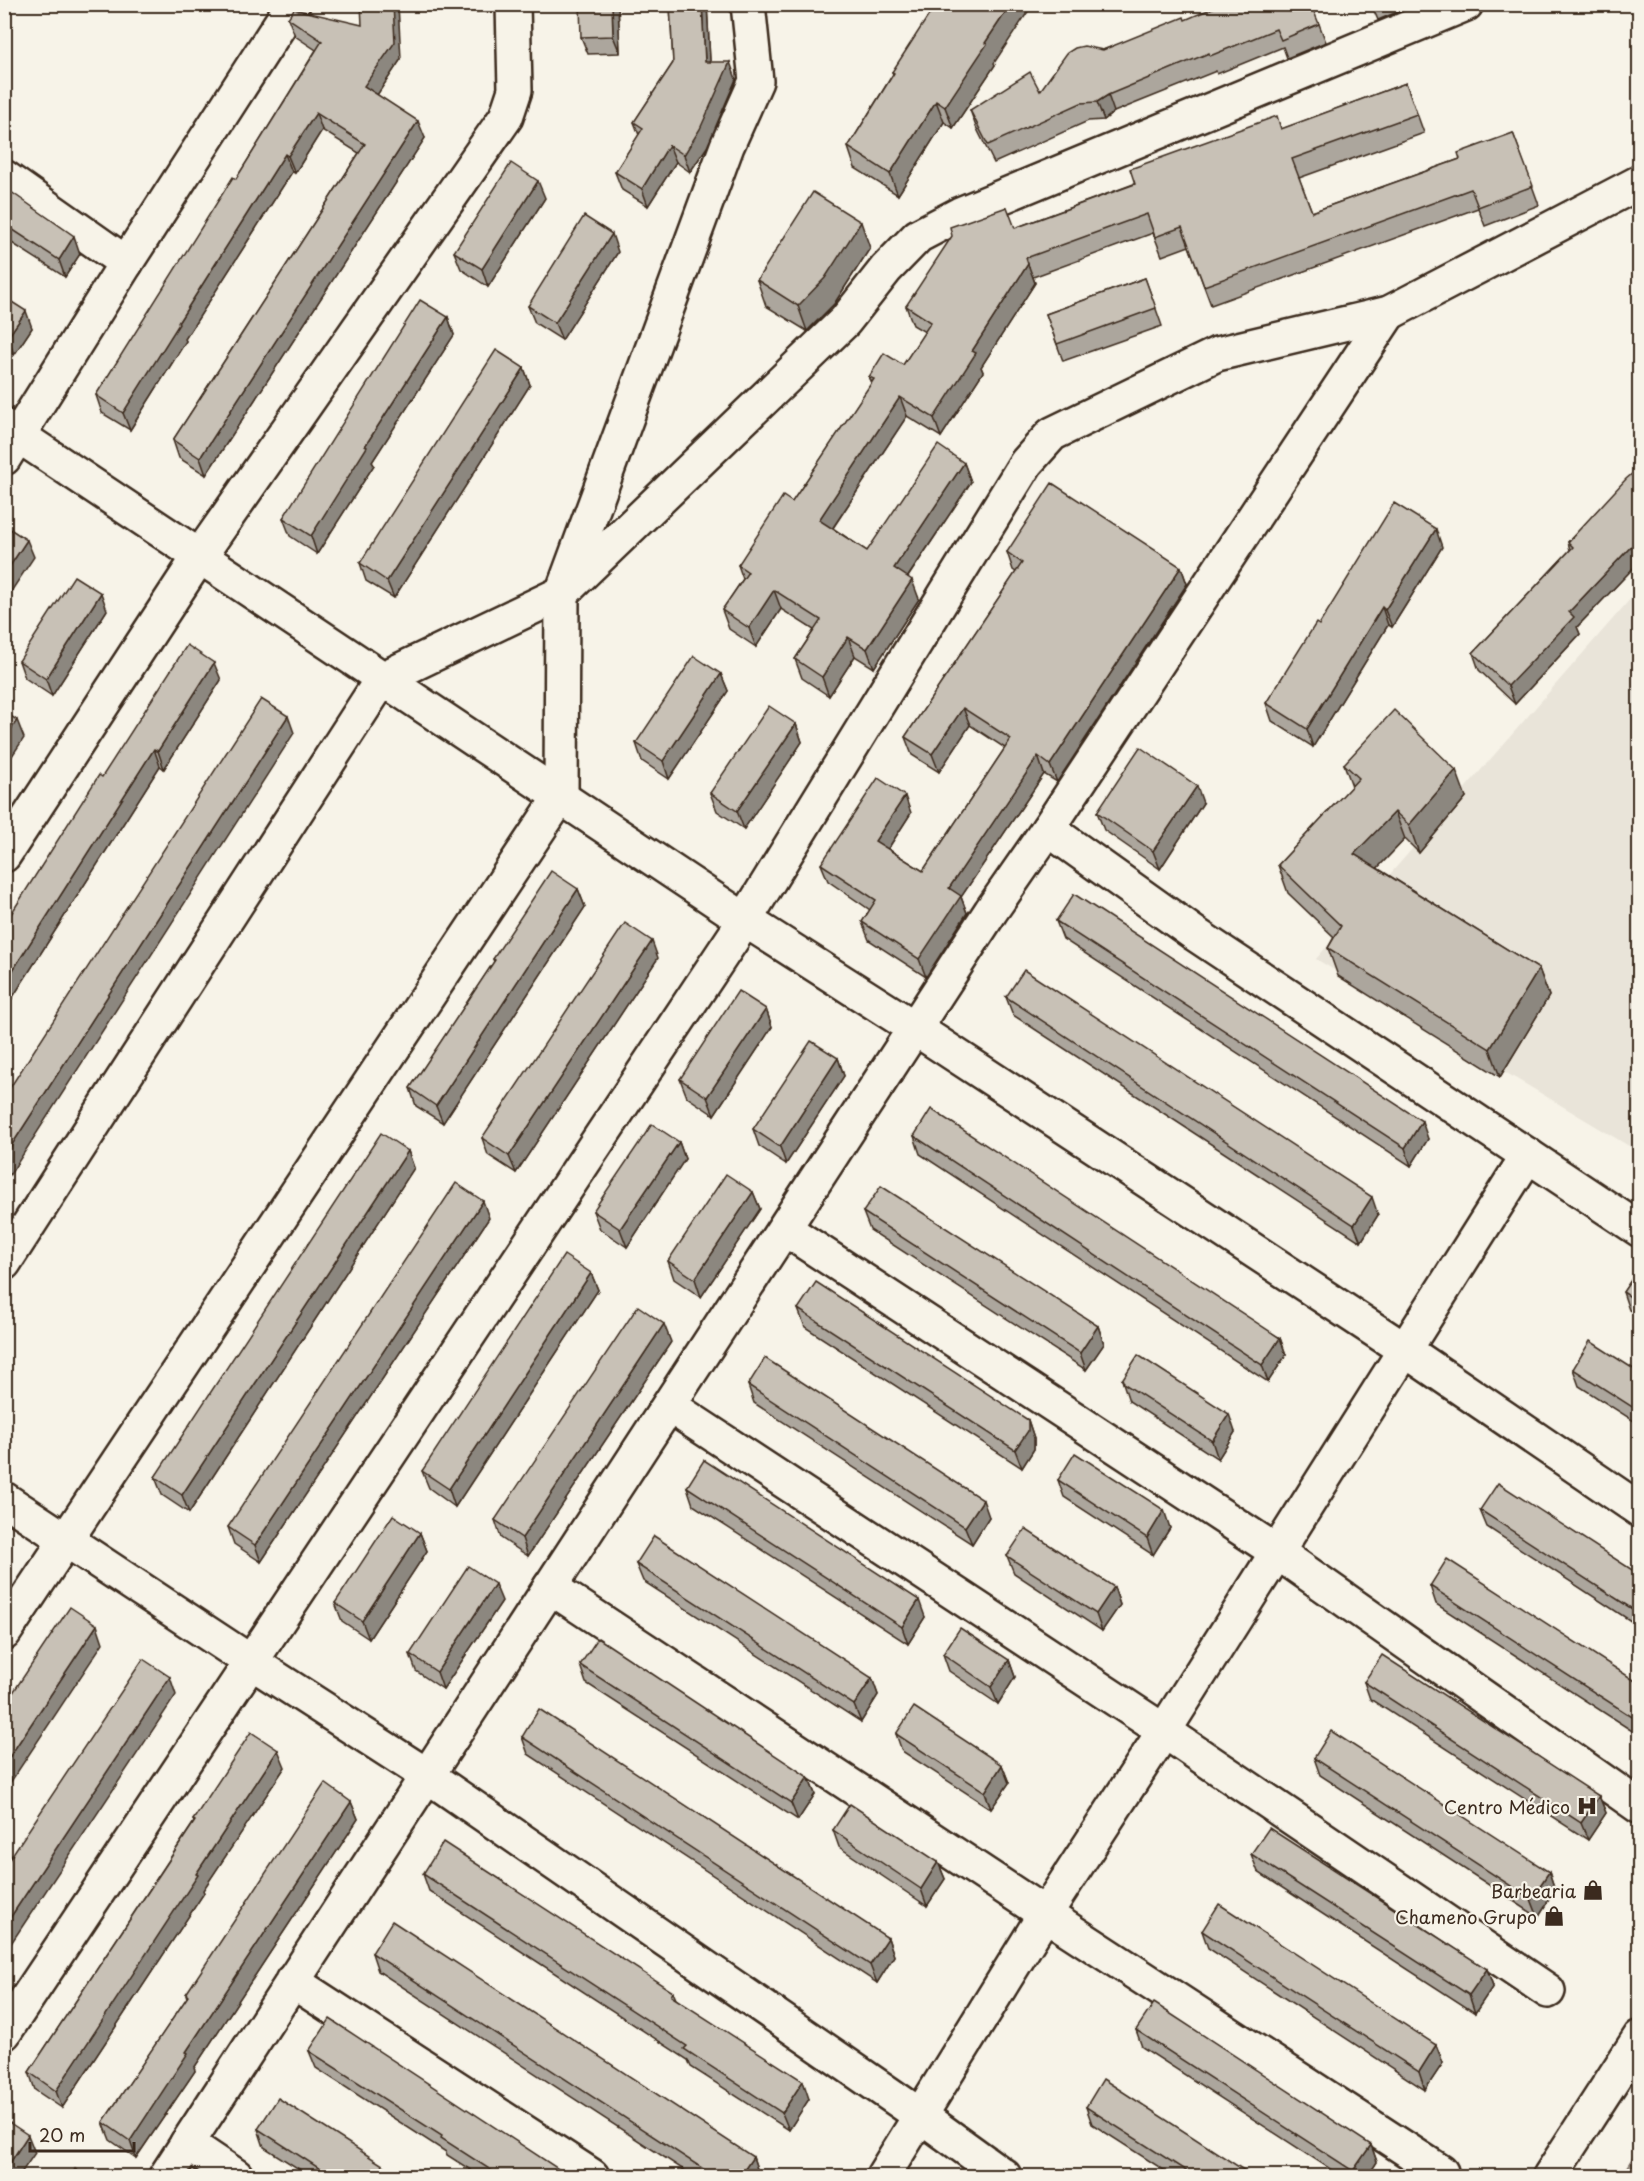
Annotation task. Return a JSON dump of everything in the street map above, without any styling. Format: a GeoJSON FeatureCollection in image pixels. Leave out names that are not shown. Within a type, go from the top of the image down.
{"type":"FeatureCollection","features":[{"type":"Feature","properties":{"kind":"street"},"geometry":{"type":"LineString","coordinates":[[292,4],[9,440],[199,557],[745,920],[916,1029],[1404,1350],[1640,1510]]}},
{"type":"Feature","properties":{"kind":"street"},"geometry":{"type":"LineString","coordinates":[[4,855],[199,557],[506,117],[515,90],[513,4]]}},
{"type":"Feature","properties":{"kind":"street"},"geometry":{"type":"LineString","coordinates":[[4,1633],[561,796],[562,593],[727,146],[756,81],[748,4]]}},
{"type":"Feature","properties":{"kind":"street"},"geometry":{"type":"LineString","coordinates":[[4,1263],[382,679],[562,593],[845,321],[886,269],[918,236],[960,214],[1466,4]]}},
{"type":"Feature","properties":{"kind":"street"},"geometry":{"type":"LineString","coordinates":[[4,177],[126,263]]}},
{"type":"Feature","properties":{"kind":"street"},"geometry":{"type":"LineString","coordinates":[[4,2033],[745,920],[1026,463],[1052,434],[1217,354],[1389,313],[1640,182]]}},
{"type":"Feature","properties":{"kind":"street"},"geometry":{"type":"LineString","coordinates":[[166,2176],[991,911],[1048,829],[1389,313]]}},
{"type":"Feature","properties":{"kind":"street"},"geometry":{"type":"LineString","coordinates":[[1048,829],[1195,934],[1640,1230]]}},
{"type":"Feature","properties":{"kind":"street"},"geometry":{"type":"LineString","coordinates":[[883,2176],[1045,1914],[1164,1731],[1528,1155]]}},
{"type":"Feature","properties":{"kind":"street"},"geometry":{"type":"LineString","coordinates":[[785,1229],[1277,1552],[1640,1807]]}},
{"type":"Feature","properties":{"kind":"street"},"geometry":{"type":"LineString","coordinates":[[670,1406],[1164,1731],[1548,1990]]}},
{"type":"Feature","properties":{"kind":"street"},"geometry":{"type":"LineString","coordinates":[[4,1499],[428,1776],[921,2116],[1004,2176]]}},
{"type":"Feature","properties":{"kind":"street"},"geometry":{"type":"LineString","coordinates":[[550,1587],[1441,2172]]}},
{"type":"Feature","properties":{"kind":"street"},"geometry":{"type":"LineString","coordinates":[[292,1981],[592,2176]]}},
{"type":"Feature","properties":{"kind":"street"},"geometry":{"type":"LineString","coordinates":[[1550,2176],[1640,2037]]}},
{"type":"Feature","properties":{"kind":"street"},"geometry":{"type":"LineString","coordinates":[[188,2144],[236,2176]]}},
{"type":"Feature","properties":{"kind":"shaded area"},"geometry":{"type":"Polygon","coordinates":[[[1639,589],[1639,1152],[1316,959],[1639,589]]]}},
{"type":"Feature","properties":{"kind":"shaded area"},"geometry":{"type":"Polygon","coordinates":[[[1639,2148],[1639,2176],[1621,2176],[1639,2148]]]}},
{"type":"Feature","properties":{"kind":"building"},"geometry":{"type":"Polygon","coordinates":[[[361,4],[393,4],[395,42],[364,86],[418,121],[200,458],[173,440],[365,144],[316,113],[288,156],[285,154],[123,413],[96,395],[233,177],[236,179],[322,41],[288,18],[294,9],[362,25],[361,4]]]}},
{"type":"Feature","properties":{"kind":"building"},"geometry":{"type":"Polygon","coordinates":[[[580,4],[612,4],[613,36],[581,37],[580,4]]]}},
{"type":"Feature","properties":{"kind":"building"},"geometry":{"type":"Polygon","coordinates":[[[670,4],[702,4],[705,62],[730,62],[700,129],[684,155],[669,145],[642,189],[615,172],[643,128],[634,122],[673,63],[670,4]]]}},
{"type":"Feature","properties":{"kind":"building"},"geometry":{"type":"Polygon","coordinates":[[[936,4],[1011,4],[945,107],[936,101],[890,174],[848,147],[894,73],[892,72],[936,4]]]}},
{"type":"Feature","properties":{"kind":"building"},"geometry":{"type":"Polygon","coordinates":[[[1222,4],[1311,4],[1319,24],[1281,40],[1276,29],[1210,56],[1209,53],[1108,95],[1097,102],[1081,103],[988,145],[970,110],[1030,72],[1040,91],[1067,53],[1075,48],[1084,46],[1103,50],[1222,4]]]}},
{"type":"Feature","properties":{"kind":"building"},"geometry":{"type":"Polygon","coordinates":[[[1406,83],[1417,114],[1292,159],[1312,212],[1460,159],[1458,153],[1513,133],[1533,186],[1478,207],[1471,189],[1204,286],[1182,227],[1155,237],[1147,214],[1026,258],[1028,264],[972,351],[976,353],[934,418],[900,397],[819,520],[867,551],[938,445],[964,463],[894,568],[912,580],[867,649],[848,637],[822,677],[795,659],[821,620],[774,590],[749,628],[722,610],[748,572],[738,565],[783,496],[792,502],[874,379],[869,377],[884,353],[903,365],[931,322],[906,306],[952,236],[950,227],[1007,207],[1015,228],[1135,184],[1130,169],[1277,116],[1281,129],[1406,83]]]}},
{"type":"Feature","properties":{"kind":"building"},"geometry":{"type":"Polygon","coordinates":[[[511,163],[538,181],[482,269],[454,252],[511,163]]]}},
{"type":"Feature","properties":{"kind":"building"},"geometry":{"type":"Polygon","coordinates":[[[4,187],[74,236],[59,260],[4,224],[4,187]]]}},
{"type":"Feature","properties":{"kind":"building"},"geometry":{"type":"Polygon","coordinates":[[[813,192],[861,222],[825,278],[798,306],[757,280],[813,192]]]}},
{"type":"Feature","properties":{"kind":"building"},"geometry":{"type":"Polygon","coordinates":[[[584,216],[612,234],[555,323],[528,306],[584,216]]]}},
{"type":"Feature","properties":{"kind":"building"},"geometry":{"type":"Polygon","coordinates":[[[1145,278],[1156,308],[1057,344],[1046,314],[1145,278]]]}},
{"type":"Feature","properties":{"kind":"building"},"geometry":{"type":"Polygon","coordinates":[[[4,297],[26,311],[8,337],[4,335],[4,297]]]}},
{"type":"Feature","properties":{"kind":"building"},"geometry":{"type":"Polygon","coordinates":[[[420,300],[448,317],[365,446],[367,447],[311,536],[283,518],[420,300]]]}},
{"type":"Feature","properties":{"kind":"building"},"geometry":{"type":"Polygon","coordinates":[[[496,350],[524,368],[387,581],[360,563],[496,350]]]}},
{"type":"Feature","properties":{"kind":"building"},"geometry":{"type":"Polygon","coordinates":[[[1640,467],[1640,537],[1569,612],[1574,617],[1508,686],[1473,653],[1573,547],[1568,542],[1640,467]]]}},
{"type":"Feature","properties":{"kind":"building"},"geometry":{"type":"Polygon","coordinates":[[[1052,483],[1181,567],[1050,765],[1038,756],[949,888],[961,896],[919,959],[862,922],[876,900],[821,864],[878,778],[905,796],[875,841],[923,871],[1011,739],[963,708],[932,754],[905,737],[1022,563],[1007,552],[1052,483]]]}},
{"type":"Feature","properties":{"kind":"building"},"geometry":{"type":"Polygon","coordinates":[[[1394,503],[1436,529],[1385,610],[1382,607],[1307,729],[1266,703],[1316,623],[1319,625],[1394,503]]]}},
{"type":"Feature","properties":{"kind":"building"},"geometry":{"type":"Polygon","coordinates":[[[4,525],[27,540],[4,575],[4,525]]]}},
{"type":"Feature","properties":{"kind":"building"},"geometry":{"type":"Polygon","coordinates":[[[74,576],[101,593],[46,679],[19,661],[74,576]]]}},
{"type":"Feature","properties":{"kind":"building"},"geometry":{"type":"Polygon","coordinates":[[[187,645],[214,663],[158,751],[154,749],[4,984],[4,925],[99,775],[102,777],[187,645]]]}},
{"type":"Feature","properties":{"kind":"building"},"geometry":{"type":"Polygon","coordinates":[[[694,656],[721,674],[663,761],[636,743],[694,656]]]}},
{"type":"Feature","properties":{"kind":"building"},"geometry":{"type":"Polygon","coordinates":[[[261,699],[288,716],[4,1157],[4,1097],[261,699]]]}},
{"type":"Feature","properties":{"kind":"building"},"geometry":{"type":"Polygon","coordinates":[[[769,706],[796,724],[737,811],[710,793],[769,706]]]}},
{"type":"Feature","properties":{"kind":"building"},"geometry":{"type":"Polygon","coordinates":[[[1394,710],[1456,770],[1409,825],[1395,812],[1354,854],[1539,969],[1490,1049],[1328,948],[1341,926],[1278,865],[1359,778],[1344,764],[1394,710]]]}},
{"type":"Feature","properties":{"kind":"building"},"geometry":{"type":"Polygon","coordinates":[[[4,712],[17,720],[4,740],[4,712]]]}},
{"type":"Feature","properties":{"kind":"building"},"geometry":{"type":"Polygon","coordinates":[[[1140,747],[1197,786],[1153,851],[1097,812],[1140,747]]]}},
{"type":"Feature","properties":{"kind":"building"},"geometry":{"type":"Polygon","coordinates":[[[551,871],[578,889],[436,1106],[410,1088],[551,871]]]}},
{"type":"Feature","properties":{"kind":"building"},"geometry":{"type":"Polygon","coordinates":[[[1074,894],[1422,1121],[1405,1148],[1056,921],[1074,894]]]}},
{"type":"Feature","properties":{"kind":"building"},"geometry":{"type":"Polygon","coordinates":[[[625,923],[652,941],[509,1156],[482,1138],[625,923]]]}},
{"type":"Feature","properties":{"kind":"building"},"geometry":{"type":"Polygon","coordinates":[[[1024,970],[1372,1197],[1354,1225],[1006,997],[1024,970]]]}},
{"type":"Feature","properties":{"kind":"building"},"geometry":{"type":"Polygon","coordinates":[[[738,991],[766,1009],[707,1097],[680,1079],[738,991]]]}},
{"type":"Feature","properties":{"kind":"building"},"geometry":{"type":"Polygon","coordinates":[[[811,1041],[838,1058],[780,1147],[753,1129],[811,1041]]]}},
{"type":"Feature","properties":{"kind":"building"},"geometry":{"type":"Polygon","coordinates":[[[931,1109],[1280,1338],[1262,1365],[914,1136],[931,1109]]]}},
{"type":"Feature","properties":{"kind":"building"},"geometry":{"type":"Polygon","coordinates":[[[652,1124],[679,1142],[620,1229],[593,1211],[652,1124]]]}},
{"type":"Feature","properties":{"kind":"building"},"geometry":{"type":"Polygon","coordinates":[[[381,1133],[408,1151],[182,1495],[155,1477],[381,1133]]]}},
{"type":"Feature","properties":{"kind":"building"},"geometry":{"type":"Polygon","coordinates":[[[726,1174],[753,1192],[695,1279],[668,1261],[726,1174]]]}},
{"type":"Feature","properties":{"kind":"building"},"geometry":{"type":"Polygon","coordinates":[[[456,1183],[483,1201],[255,1545],[228,1527],[456,1183]]]}},
{"type":"Feature","properties":{"kind":"building"},"geometry":{"type":"Polygon","coordinates":[[[881,1186],[1098,1326],[1080,1353],[863,1212],[881,1186]]]}},
{"type":"Feature","properties":{"kind":"building"},"geometry":{"type":"Polygon","coordinates":[[[564,1255],[591,1273],[449,1489],[422,1471],[564,1255]]]}},
{"type":"Feature","properties":{"kind":"building"},"geometry":{"type":"Polygon","coordinates":[[[1640,1267],[1640,1303],[1623,1292],[1640,1267]]]}},
{"type":"Feature","properties":{"kind":"building"},"geometry":{"type":"Polygon","coordinates":[[[816,1282],[1028,1420],[1028,1431],[1015,1450],[798,1309],[816,1282]]]}},
{"type":"Feature","properties":{"kind":"building"},"geometry":{"type":"Polygon","coordinates":[[[638,1306],[664,1324],[522,1538],[495,1520],[638,1306]]]}},
{"type":"Feature","properties":{"kind":"building"},"geometry":{"type":"Polygon","coordinates":[[[1590,1341],[1640,1373],[1640,1412],[1573,1369],[1590,1341]]]}},
{"type":"Feature","properties":{"kind":"building"},"geometry":{"type":"Polygon","coordinates":[[[1138,1355],[1229,1414],[1212,1441],[1123,1383],[1122,1380],[1138,1355]]]}},
{"type":"Feature","properties":{"kind":"building"},"geometry":{"type":"Polygon","coordinates":[[[765,1358],[983,1500],[965,1527],[748,1385],[765,1358]]]}},
{"type":"Feature","properties":{"kind":"building"},"geometry":{"type":"Polygon","coordinates":[[[1075,1453],[1164,1510],[1147,1538],[1058,1480],[1075,1453]]]}},
{"type":"Feature","properties":{"kind":"building"},"geometry":{"type":"Polygon","coordinates":[[[704,1460],[919,1600],[902,1627],[687,1487],[704,1460]]]}},
{"type":"Feature","properties":{"kind":"building"},"geometry":{"type":"Polygon","coordinates":[[[1498,1483],[1640,1575],[1640,1614],[1480,1510],[1498,1483]]]}},
{"type":"Feature","properties":{"kind":"building"},"geometry":{"type":"Polygon","coordinates":[[[393,1515],[420,1533],[362,1621],[335,1603],[393,1515]]]}},
{"type":"Feature","properties":{"kind":"building"},"geometry":{"type":"Polygon","coordinates":[[[1025,1529],[1114,1587],[1096,1614],[1007,1556],[1025,1529]]]}},
{"type":"Feature","properties":{"kind":"building"},"geometry":{"type":"Polygon","coordinates":[[[654,1536],[872,1678],[854,1705],[636,1564],[654,1536]]]}},
{"type":"Feature","properties":{"kind":"building"},"geometry":{"type":"Polygon","coordinates":[[[1447,1559],[1640,1684],[1640,1722],[1430,1586],[1447,1559]]]}},
{"type":"Feature","properties":{"kind":"building"},"geometry":{"type":"Polygon","coordinates":[[[468,1566],[495,1584],[437,1672],[410,1654],[468,1566]]]}},
{"type":"Feature","properties":{"kind":"building"},"geometry":{"type":"Polygon","coordinates":[[[70,1607],[97,1625],[4,1765],[4,1706],[70,1607]]]}},
{"type":"Feature","properties":{"kind":"building"},"geometry":{"type":"Polygon","coordinates":[[[960,1628],[1009,1660],[991,1687],[943,1654],[960,1628]]]}},
{"type":"Feature","properties":{"kind":"building"},"geometry":{"type":"Polygon","coordinates":[[[598,1638],[808,1777],[791,1803],[580,1665],[598,1638]]]}},
{"type":"Feature","properties":{"kind":"building"},"geometry":{"type":"Polygon","coordinates":[[[1382,1655],[1599,1796],[1581,1823],[1364,1682],[1382,1655]]]}},
{"type":"Feature","properties":{"kind":"building"},"geometry":{"type":"Polygon","coordinates":[[[143,1659],[170,1677],[4,1927],[4,1867],[143,1659]]]}},
{"type":"Feature","properties":{"kind":"building"},"geometry":{"type":"Polygon","coordinates":[[[914,1707],[1002,1765],[985,1792],[896,1734],[914,1707]]]}},
{"type":"Feature","properties":{"kind":"building"},"geometry":{"type":"Polygon","coordinates":[[[539,1709],[888,1938],[870,1965],[522,1737],[539,1709]]]}},
{"type":"Feature","properties":{"kind":"building"},"geometry":{"type":"Polygon","coordinates":[[[1331,1731],[1549,1872],[1531,1899],[1314,1758],[1331,1731]]]}},
{"type":"Feature","properties":{"kind":"building"},"geometry":{"type":"Polygon","coordinates":[[[251,1732],[278,1750],[56,2091],[29,2072],[251,1732]]]}},
{"type":"Feature","properties":{"kind":"building"},"geometry":{"type":"Polygon","coordinates":[[[325,1783],[351,1802],[130,2141],[103,2122],[188,1996],[186,1994],[325,1783]]]}},
{"type":"Feature","properties":{"kind":"building"},"geometry":{"type":"Polygon","coordinates":[[[850,1804],[938,1862],[921,1889],[833,1830],[850,1804]]]}},
{"type":"Feature","properties":{"kind":"building"},"geometry":{"type":"Polygon","coordinates":[[[1269,1828],[1487,1969],[1469,1995],[1251,1854],[1269,1828]]]}},
{"type":"Feature","properties":{"kind":"building"},"geometry":{"type":"Polygon","coordinates":[[[443,1842],[673,1992],[671,1996],[803,2081],[782,2113],[684,2049],[687,2046],[423,1874],[443,1842]]]}},
{"type":"Feature","properties":{"kind":"building"},"geometry":{"type":"Polygon","coordinates":[[[1219,1904],[1436,2045],[1419,2072],[1202,1931],[1219,1904]]]}},
{"type":"Feature","properties":{"kind":"building"},"geometry":{"type":"Polygon","coordinates":[[[392,1921],[753,2157],[740,2176],[714,2176],[372,1953],[392,1921]]]}},
{"type":"Feature","properties":{"kind":"building"},"geometry":{"type":"Polygon","coordinates":[[[1154,2003],[1371,2145],[1353,2171],[1136,2030],[1154,2003]]]}},
{"type":"Feature","properties":{"kind":"building"},"geometry":{"type":"Polygon","coordinates":[[[330,2019],[569,2176],[500,2176],[441,2138],[442,2136],[309,2051],[330,2019]]]}},
{"type":"Feature","properties":{"kind":"building"},"geometry":{"type":"Polygon","coordinates":[[[1103,2079],[1253,2176],[1194,2176],[1086,2107],[1103,2079]]]}},
{"type":"Feature","properties":{"kind":"building"},"geometry":{"type":"Polygon","coordinates":[[[278,2098],[400,2176],[331,2176],[258,2129],[278,2098]]]}},
{"type":"Feature","properties":{"kind":"building"},"geometry":{"type":"Polygon","coordinates":[[[4,2119],[28,2135],[4,2172],[4,2119]]]}},
{"type":"Feature","properties":{"kind":"building"},"geometry":{"type":"Polygon","coordinates":[[[75,2169],[86,2176],[70,2176],[75,2169]]]}},
{"type":"Feature","properties":{"kind":"place","name":"Centro Médico"},"geometry":{"type":"Point","coordinates":[1587,1806]}},
{"type":"Feature","properties":{"kind":"place","name":"Barbearia"},"geometry":{"type":"Point","coordinates":[1593,1890]}},
{"type":"Feature","properties":{"kind":"place","name":"Chameno Grupo"},"geometry":{"type":"Point","coordinates":[1554,1916]}}]}
